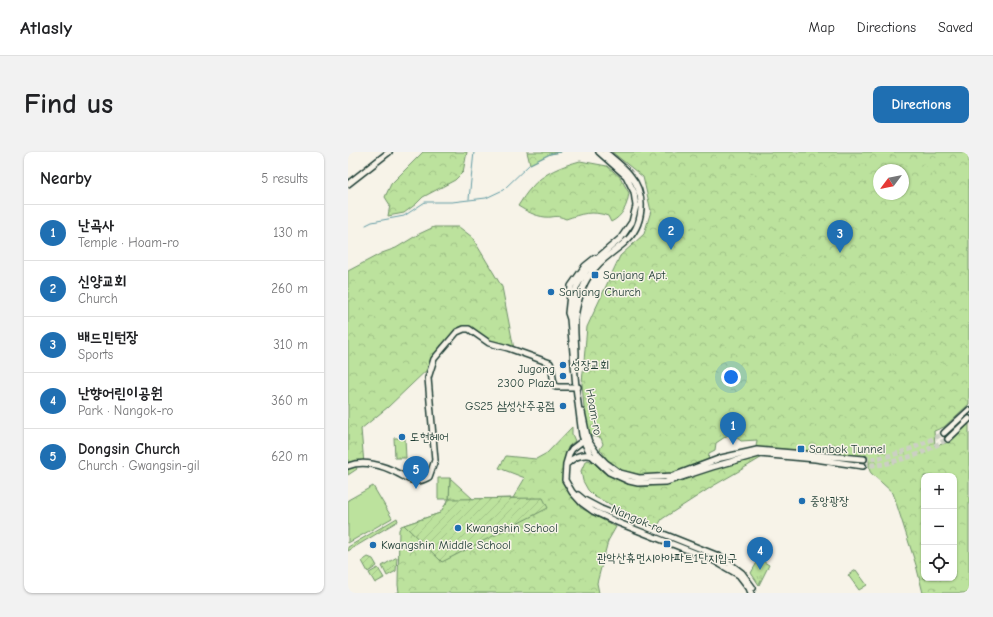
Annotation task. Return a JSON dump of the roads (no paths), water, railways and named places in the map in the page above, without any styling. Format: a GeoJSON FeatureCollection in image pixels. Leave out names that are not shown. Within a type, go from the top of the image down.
{"type":"FeatureCollection","features":[{"type":"Feature","properties":{"kind":"main road"},"geometry":{"type":"LineString","coordinates":[[348,180],[383,152]]}},
{"type":"Feature","properties":{"kind":"main road"},"geometry":{"type":"LineString","coordinates":[[348,184],[389,152]]}},
{"type":"Feature","properties":{"kind":"main road"},"geometry":{"type":"LineString","coordinates":[[348,466],[353,464],[379,465],[410,480],[417,481],[429,477],[435,460],[428,378],[434,359],[460,330],[469,329],[489,343],[550,363],[552,367],[553,382],[556,387],[578,387],[570,319],[568,314],[573,287],[585,266],[600,256],[621,238],[632,222],[636,206],[634,192],[626,176],[599,152]]}},
{"type":"Feature","properties":{"kind":"main road","name":"Hoam-ro"},"geometry":{"type":"LineString","coordinates":[[605,152],[629,174],[636,183],[640,194],[641,204],[637,226],[631,235],[624,243],[603,259],[590,275],[582,289],[575,318],[578,387],[586,441],[612,469],[620,473],[639,478],[673,476],[721,458],[757,450],[864,460]]}},
{"type":"Feature","properties":{"kind":"main road"},"geometry":{"type":"LineString","coordinates":[[573,287],[582,289]]}},
{"type":"Feature","properties":{"kind":"main road"},"geometry":{"type":"LineString","coordinates":[[944,433],[969,410]]}},
{"type":"Feature","properties":{"kind":"main road"},"geometry":{"type":"LineString","coordinates":[[948,439],[969,419]]}},
{"type":"Feature","properties":{"kind":"main road"},"geometry":{"type":"LineString","coordinates":[[568,463],[574,452],[586,441],[593,456],[609,472],[629,481],[638,483],[666,482],[712,466],[759,454],[816,459],[863,466]]}},
{"type":"Feature","properties":{"kind":"main road","name":"Nangok-ro"},"geometry":{"type":"LineString","coordinates":[[586,441],[568,454],[566,464],[566,480],[572,492],[582,504],[593,511],[619,523],[713,560],[739,575],[751,593]]}},
{"type":"Feature","properties":{"kind":"main road"},"geometry":{"type":"LineString","coordinates":[[568,463],[572,459],[580,456],[593,456]]}},
{"type":"Feature","properties":{"kind":"main road","name":"Nangok-ro"},"geometry":{"type":"LineString","coordinates":[[568,463],[570,483],[575,492],[584,500],[601,509],[721,557],[742,573],[749,581],[755,593]]}},
{"type":"Feature","properties":{"kind":"waterway"},"geometry":{"type":"LineString","coordinates":[[469,199],[474,152]]}},
{"type":"Feature","properties":{"kind":"waterway"},"geometry":{"type":"LineString","coordinates":[[366,225],[372,222],[404,216],[425,202],[452,202],[486,198],[503,190],[530,164],[550,154],[561,152]]}},
{"type":"Feature","properties":{"kind":"tunnel"},"geometry":{"type":"LineString","coordinates":[[864,459],[885,457],[905,451],[944,433]]}},
{"type":"Feature","properties":{"kind":"tunnel"},"geometry":{"type":"LineString","coordinates":[[863,466],[885,464],[919,454],[948,439]]}},
{"type":"Feature","properties":{"kind":"place","name":"신양교회"},"geometry":{"type":"Point","coordinates":[671,250]}},
{"type":"Feature","properties":{"kind":"place","name":"배드민턴장"},"geometry":{"type":"Point","coordinates":[840,253]}},
{"type":"Feature","properties":{"kind":"place","name":"Sanjang Apt."},"geometry":{"type":"Point","coordinates":[595,275]}},
{"type":"Feature","properties":{"kind":"place","name":"Sanjang Church"},"geometry":{"type":"Point","coordinates":[551,292]}},
{"type":"Feature","properties":{"kind":"place","name":"성장교회"},"geometry":{"type":"Point","coordinates":[563,365]}},
{"type":"Feature","properties":{"kind":"place","name":"Jugong 2300 Plaza"},"geometry":{"type":"Point","coordinates":[563,376]}},
{"type":"Feature","properties":{"kind":"place","name":"GS25 삼성산주공점"},"geometry":{"type":"Point","coordinates":[563,406]}},
{"type":"Feature","properties":{"kind":"place","name":"도현헤어"},"geometry":{"type":"Point","coordinates":[402,437]}},
{"type":"Feature","properties":{"kind":"place","name":"난곡사"},"geometry":{"type":"Point","coordinates":[733,445]}},
{"type":"Feature","properties":{"kind":"place","name":"Sanbok Tunnel"},"geometry":{"type":"Point","coordinates":[801,449]}},
{"type":"Feature","properties":{"kind":"place","name":"Dongsin Church"},"geometry":{"type":"Point","coordinates":[416,489]}},
{"type":"Feature","properties":{"kind":"place","name":"중앙광장"},"geometry":{"type":"Point","coordinates":[802,501]}},
{"type":"Feature","properties":{"kind":"place","name":"Kwangshin School"},"geometry":{"type":"Point","coordinates":[458,528]}},
{"type":"Feature","properties":{"kind":"place","name":"관악산휴먼시아아파트1단지입구"},"geometry":{"type":"Point","coordinates":[667,544]}},
{"type":"Feature","properties":{"kind":"place","name":"Kwangshin Middle School"},"geometry":{"type":"Point","coordinates":[373,545]}},
{"type":"Feature","properties":{"kind":"place","name":"난향어린이공원"},"geometry":{"type":"Point","coordinates":[760,570]}}]}
